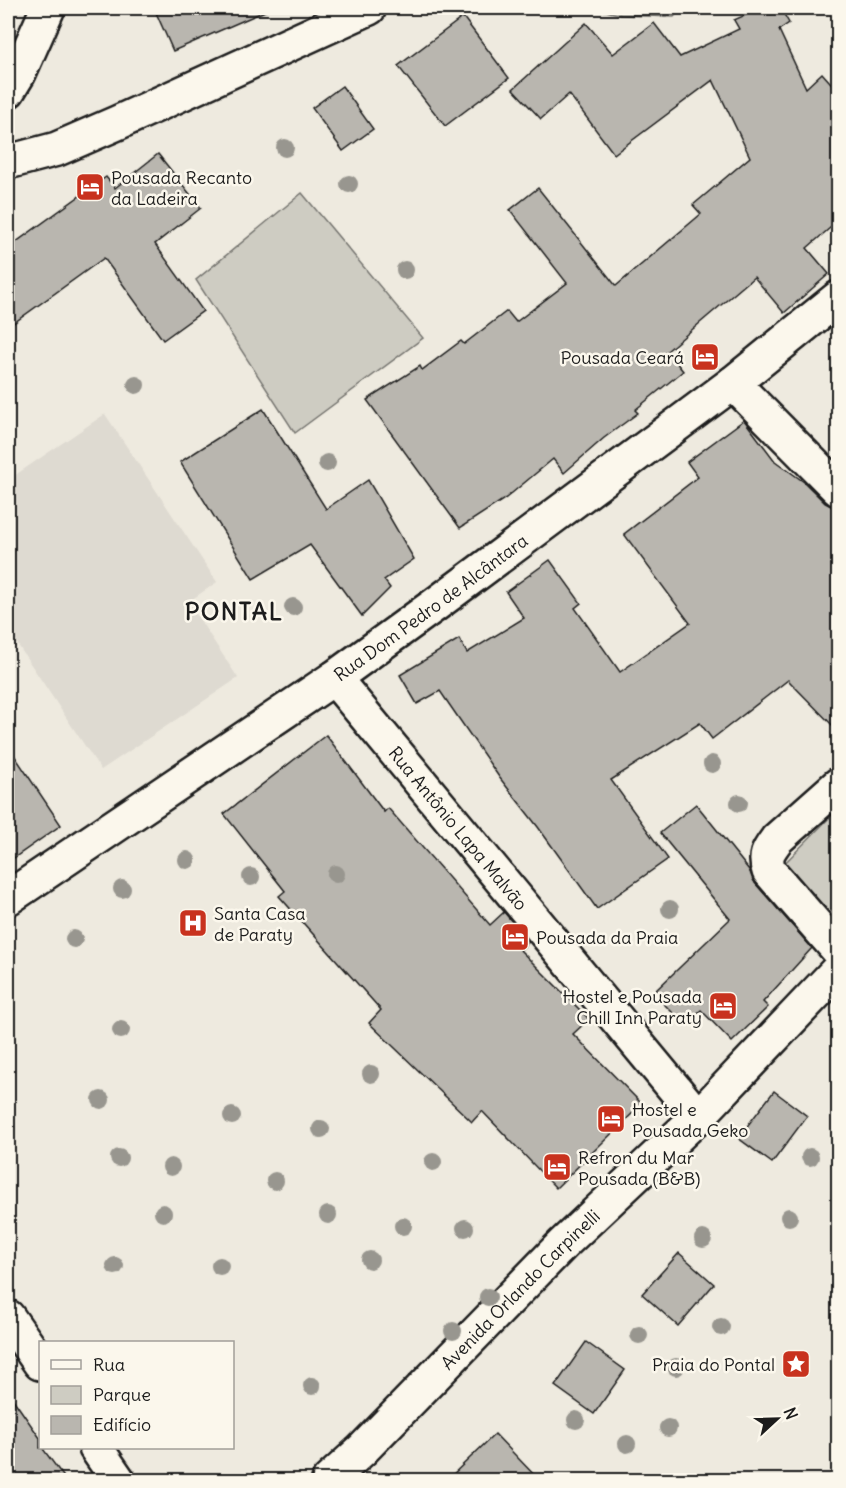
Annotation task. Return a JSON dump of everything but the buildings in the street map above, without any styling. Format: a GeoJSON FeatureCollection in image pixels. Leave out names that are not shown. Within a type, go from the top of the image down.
{"type":"FeatureCollection","features":[{"type":"Feature","properties":{"kind":"street"},"geometry":{"type":"LineString","coordinates":[[8,91],[19,74],[48,8]]}},
{"type":"Feature","properties":{"kind":"street"},"geometry":{"type":"LineString","coordinates":[[8,162],[57,149],[369,8]]}},
{"type":"Feature","properties":{"kind":"street","name":"Rua Dom Pedro de Alcântara"},"geometry":{"type":"LineString","coordinates":[[8,898],[334,678],[734,383],[838,298]]}},
{"type":"Feature","properties":{"kind":"street"},"geometry":{"type":"LineString","coordinates":[[734,383],[838,489]]}},
{"type":"Feature","properties":{"kind":"street","name":"Rua Antônio Lapa Malvão"},"geometry":{"type":"LineString","coordinates":[[334,678],[698,1118]]}},
{"type":"Feature","properties":{"kind":"street"},"geometry":{"type":"LineString","coordinates":[[838,785],[777,839],[766,861],[769,871],[838,950]]}},
{"type":"Feature","properties":{"kind":"street","name":"Avenida Orlando Carpinelli"},"geometry":{"type":"LineString","coordinates":[[329,1480],[362,1450],[562,1244],[698,1118],[838,969]]}},
{"type":"Feature","properties":{"kind":"street"},"geometry":{"type":"LineString","coordinates":[[8,1317],[39,1362]]}},
{"type":"Feature","properties":{"kind":"street"},"geometry":{"type":"LineString","coordinates":[[97,1449],[118,1480]]}},
{"type":"Feature","properties":{"kind":"path"},"geometry":{"type":"LineString","coordinates":[[694,1016],[701,1023]]}},
{"type":"Feature","properties":{"kind":"shaded area"},"geometry":{"type":"Polygon","coordinates":[[[105,414],[217,582],[188,602],[238,678],[101,770],[8,630],[8,480],[105,414]]]}},
{"type":"Feature","properties":{"kind":"green space"},"geometry":{"type":"Polygon","coordinates":[[[595,8],[681,8],[674,17],[621,15],[595,8]]]}},
{"type":"Feature","properties":{"kind":"green space"},"geometry":{"type":"Polygon","coordinates":[[[302,193],[423,338],[295,433],[196,280],[302,193]]]}},
{"type":"Feature","properties":{"kind":"green space"},"geometry":{"type":"Polygon","coordinates":[[[838,809],[838,938],[775,873],[838,809]]]}},
{"type":"Feature","properties":{"kind":"place","name":"Pousada Recanto da Ladeira"},"geometry":{"type":"Point","coordinates":[90,187]}},
{"type":"Feature","properties":{"kind":"place","name":"Pousada Ceará"},"geometry":{"type":"Point","coordinates":[705,357]}},
{"type":"Feature","properties":{"kind":"place","name":"Santa Casa de Paraty"},"geometry":{"type":"Point","coordinates":[193,923]}},
{"type":"Feature","properties":{"kind":"place","name":"Pousada da Praia"},"geometry":{"type":"Point","coordinates":[515,937]}},
{"type":"Feature","properties":{"kind":"place","name":"Hostel e Pousada Chill Inn Paraty"},"geometry":{"type":"Point","coordinates":[723,1006]}},
{"type":"Feature","properties":{"kind":"place","name":"Hostel e Pousada Geko"},"geometry":{"type":"Point","coordinates":[611,1119]}},
{"type":"Feature","properties":{"kind":"place","name":"Refron du Mar Pousada (B&B)"},"geometry":{"type":"Point","coordinates":[557,1167]}},
{"type":"Feature","properties":{"kind":"place","name":"Praia do Pontal"},"geometry":{"type":"Point","coordinates":[796,1364]}},
{"type":"Feature","properties":{"kind":"district","name":"PONTAL"},"geometry":{"type":"Point","coordinates":[234,611]}}]}
